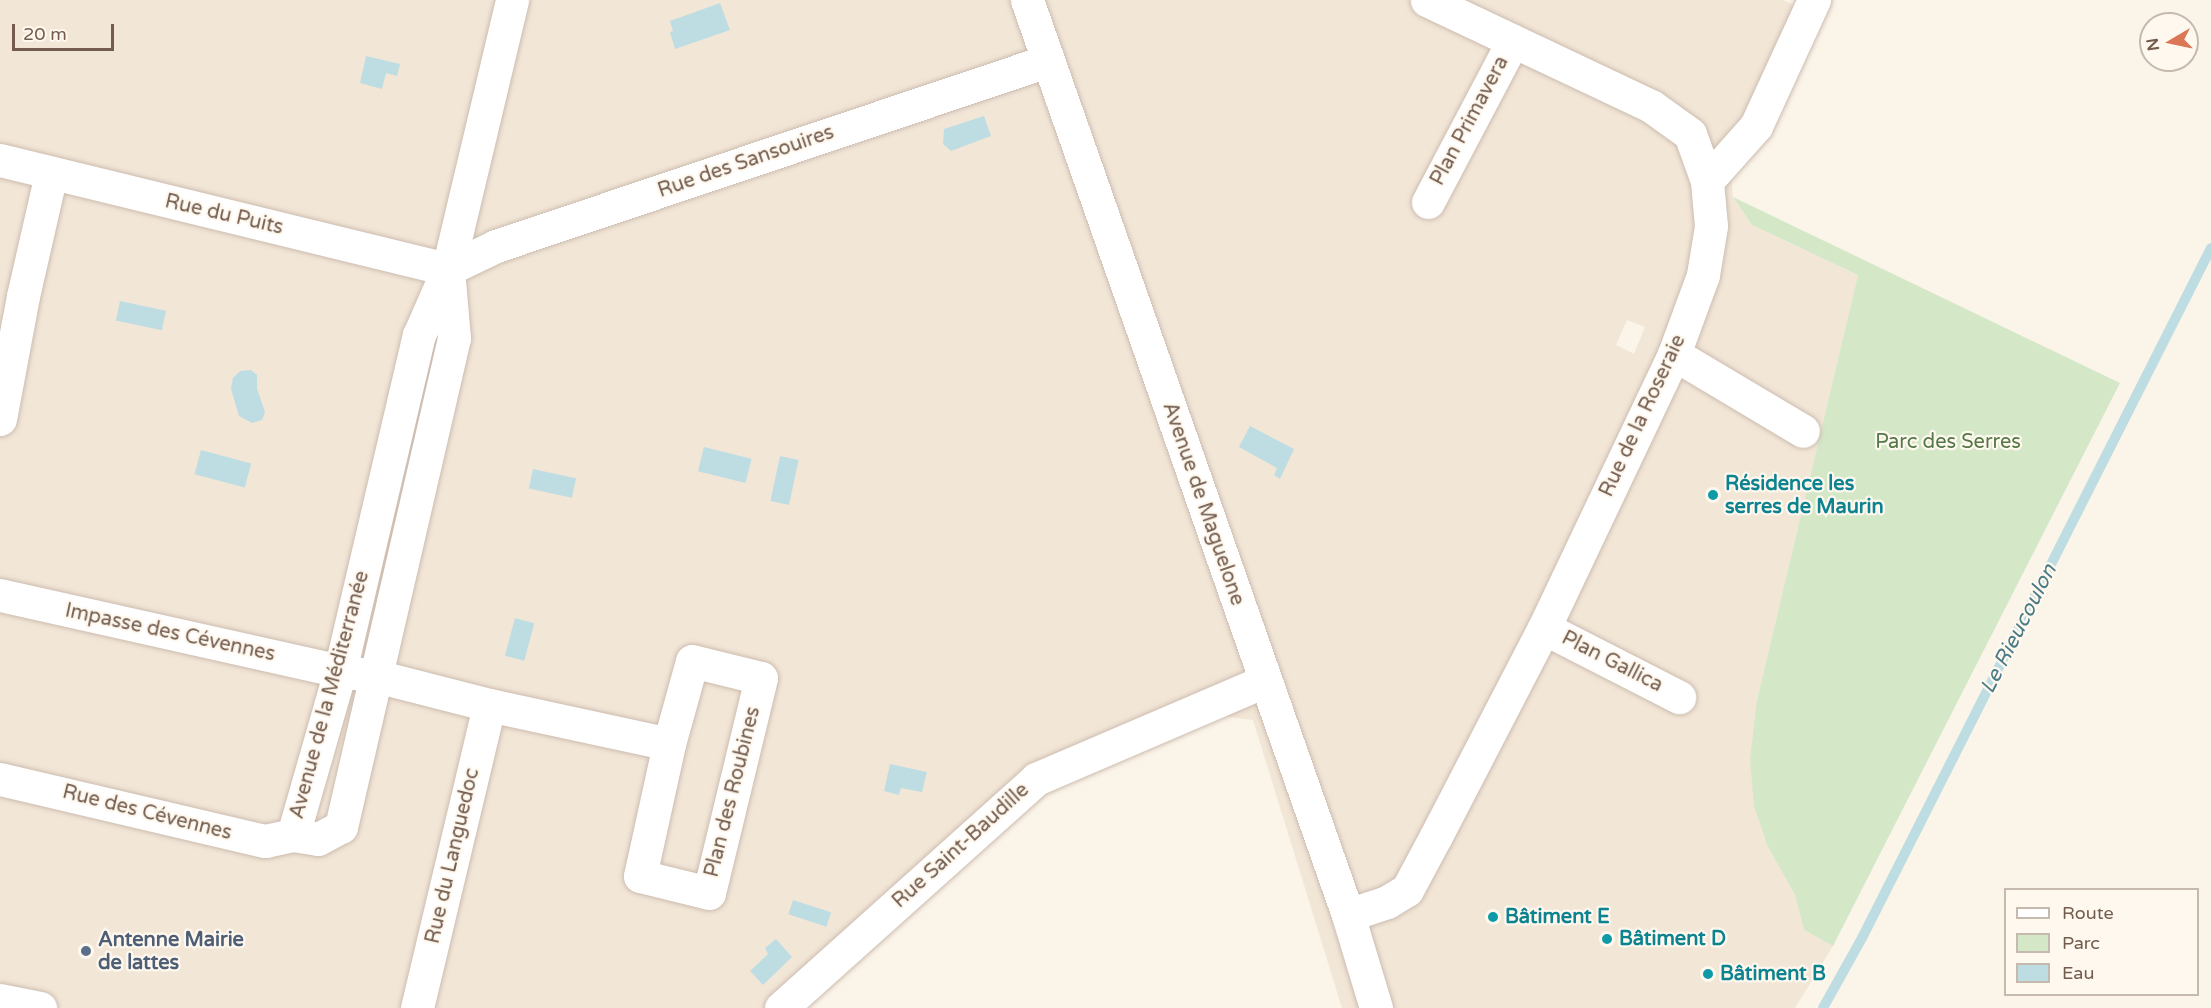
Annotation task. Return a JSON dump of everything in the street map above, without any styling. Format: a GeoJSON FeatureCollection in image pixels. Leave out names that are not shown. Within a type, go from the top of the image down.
{"type":"FeatureCollection","features":[{"type":"Feature","properties":{"kind":"street","name":"Avenue de la Méditerranée"},"geometry":{"type":"LineString","coordinates":[[448,269],[454,338],[341,827],[318,839],[293,835],[340,670],[419,335],[448,269],[512,0]]}},
{"type":"Feature","properties":{"kind":"street","name":"Avenue de Maguelone"},"geometry":{"type":"LineString","coordinates":[[1027,0],[1348,915],[1376,1008]]}},
{"type":"Feature","properties":{"kind":"street","name":"Rue de la Roseraie"},"geometry":{"type":"LineString","coordinates":[[1348,915],[1387,902],[1407,890],[1544,628],[1674,354],[1703,275],[1711,226],[1707,181],[1690,134],[1651,106],[1427,0]]}},
{"type":"Feature","properties":{"kind":"street"},"geometry":{"type":"LineString","coordinates":[[1707,181],[1756,126],[1814,0]]}},
{"type":"Feature","properties":{"kind":"street","name":"Plan Primavera"},"geometry":{"type":"LineString","coordinates":[[1428,202],[1513,41]]}},
{"type":"Feature","properties":{"kind":"street","name":"Rue des Sansouires"},"geometry":{"type":"LineString","coordinates":[[448,269],[496,246],[1047,61]]}},
{"type":"Feature","properties":{"kind":"street","name":"Rue du Puits"},"geometry":{"type":"LineString","coordinates":[[0,160],[448,269]]}},
{"type":"Feature","properties":{"kind":"street"},"geometry":{"type":"LineString","coordinates":[[0,419],[11,302],[51,174]]}},
{"type":"Feature","properties":{"kind":"street"},"geometry":{"type":"LineString","coordinates":[[1674,354],[1803,431]]}},
{"type":"Feature","properties":{"kind":"street","name":"Impasse des Cévennes"},"geometry":{"type":"LineString","coordinates":[[0,595],[340,670]]}},
{"type":"Feature","properties":{"kind":"street","name":"Plan Gallica"},"geometry":{"type":"LineString","coordinates":[[1544,628],[1680,697]]}},
{"type":"Feature","properties":{"kind":"street","name":"Plan des Roubines"},"geometry":{"type":"LineString","coordinates":[[692,662],[761,678],[709,893],[640,876],[669,744],[692,662]]}},
{"type":"Feature","properties":{"kind":"street"},"geometry":{"type":"LineString","coordinates":[[340,670],[376,676],[489,705],[669,744]]}},
{"type":"Feature","properties":{"kind":"street","name":"Rue Saint-Baudille"},"geometry":{"type":"LineString","coordinates":[[781,1008],[1036,779],[1265,681]]}},
{"type":"Feature","properties":{"kind":"street","name":"Rue du Languedoc"},"geometry":{"type":"LineString","coordinates":[[417,1008],[489,705]]}},
{"type":"Feature","properties":{"kind":"street","name":"Rue des Cévennes"},"geometry":{"type":"LineString","coordinates":[[0,779],[265,842],[293,835]]}},
{"type":"Feature","properties":{"kind":"street"},"geometry":{"type":"LineString","coordinates":[[0,1000],[40,1008]]}},
{"type":"Feature","properties":{"kind":"shaded area"},"geometry":{"type":"Polygon","coordinates":[[[0,0],[1783,0],[1795,6],[1729,153],[1733,197],[1752,225],[1858,275],[1757,700],[1768,847],[1795,895],[1804,930],[1833,946],[1795,1008],[1342,1008],[1253,720],[1222,716],[1049,789],[794,1008],[0,1008],[0,0]],[[1627,320],[1616,345],[1634,354],[1645,327],[1627,320]]]}},
{"type":"Feature","properties":{"kind":"green space","name":"Parc des Serres"},"geometry":{"type":"Polygon","coordinates":[[[1733,197],[2120,383],[1833,946],[1804,930],[1795,895],[1768,847],[1754,806],[1750,760],[1757,700],[1858,275],[1752,225],[1733,197]]]}},
{"type":"Feature","properties":{"kind":"water"},"geometry":{"type":"Polygon","coordinates":[[[720,3],[730,30],[675,49],[670,32],[673,31],[670,21],[720,3]]]}},
{"type":"Feature","properties":{"kind":"water"},"geometry":{"type":"Polygon","coordinates":[[[366,56],[400,64],[397,76],[386,73],[382,89],[360,83],[366,56]]]}},
{"type":"Feature","properties":{"kind":"water"},"geometry":{"type":"Polygon","coordinates":[[[984,116],[991,136],[951,151],[943,144],[944,129],[984,116]]]}},
{"type":"Feature","properties":{"kind":"water"},"geometry":{"type":"Polygon","coordinates":[[[120,301],[166,311],[162,330],[116,321],[120,301]]]}},
{"type":"Feature","properties":{"kind":"water"},"geometry":{"type":"Polygon","coordinates":[[[251,370],[257,375],[257,389],[265,412],[262,420],[252,423],[239,416],[231,389],[233,378],[240,371],[251,370]]]}},
{"type":"Feature","properties":{"kind":"water"},"geometry":{"type":"Polygon","coordinates":[[[1250,426],[1294,449],[1280,479],[1274,475],[1277,468],[1239,447],[1250,426]]]}},
{"type":"Feature","properties":{"kind":"water"},"geometry":{"type":"Polygon","coordinates":[[[704,447],[752,459],[745,483],[698,471],[704,447]]]}},
{"type":"Feature","properties":{"kind":"water"},"geometry":{"type":"Polygon","coordinates":[[[201,450],[251,463],[245,488],[195,474],[201,450]]]}},
{"type":"Feature","properties":{"kind":"water"},"geometry":{"type":"Polygon","coordinates":[[[780,456],[799,460],[789,505],[770,501],[780,456]]]}},
{"type":"Feature","properties":{"kind":"water"},"geometry":{"type":"Polygon","coordinates":[[[533,469],[576,478],[572,498],[529,489],[533,469]]]}},
{"type":"Feature","properties":{"kind":"water"},"geometry":{"type":"Polygon","coordinates":[[[515,618],[534,623],[524,661],[505,656],[515,618]]]}},
{"type":"Feature","properties":{"kind":"water"},"geometry":{"type":"Polygon","coordinates":[[[890,764],[927,772],[922,792],[901,788],[899,795],[884,791],[890,764]]]}},
{"type":"Feature","properties":{"kind":"water"},"geometry":{"type":"Polygon","coordinates":[[[793,900],[831,912],[826,927],[788,914],[793,900]]]}},
{"type":"Feature","properties":{"kind":"water"},"geometry":{"type":"Polygon","coordinates":[[[776,939],[792,957],[763,985],[750,971],[768,954],[765,948],[776,939]]]}},
{"type":"Feature","properties":{"kind":"waterway","name":"Le Rieucoulon"},"geometry":{"type":"LineString","coordinates":[[1823,1008],[1862,938],[2211,248]]}},
{"type":"Feature","properties":{"kind":"place","name":"Résidence les serres de Maurin"},"geometry":{"type":"Point","coordinates":[1713,495]}},
{"type":"Feature","properties":{"kind":"place","name":"Bâtiment E"},"geometry":{"type":"Point","coordinates":[1493,917]}},
{"type":"Feature","properties":{"kind":"place","name":"Bâtiment D"},"geometry":{"type":"Point","coordinates":[1607,939]}},
{"type":"Feature","properties":{"kind":"place","name":"Antenne Mairie de lattes"},"geometry":{"type":"Point","coordinates":[86,951]}},
{"type":"Feature","properties":{"kind":"place","name":"Bâtiment B"},"geometry":{"type":"Point","coordinates":[1708,974]}}]}
